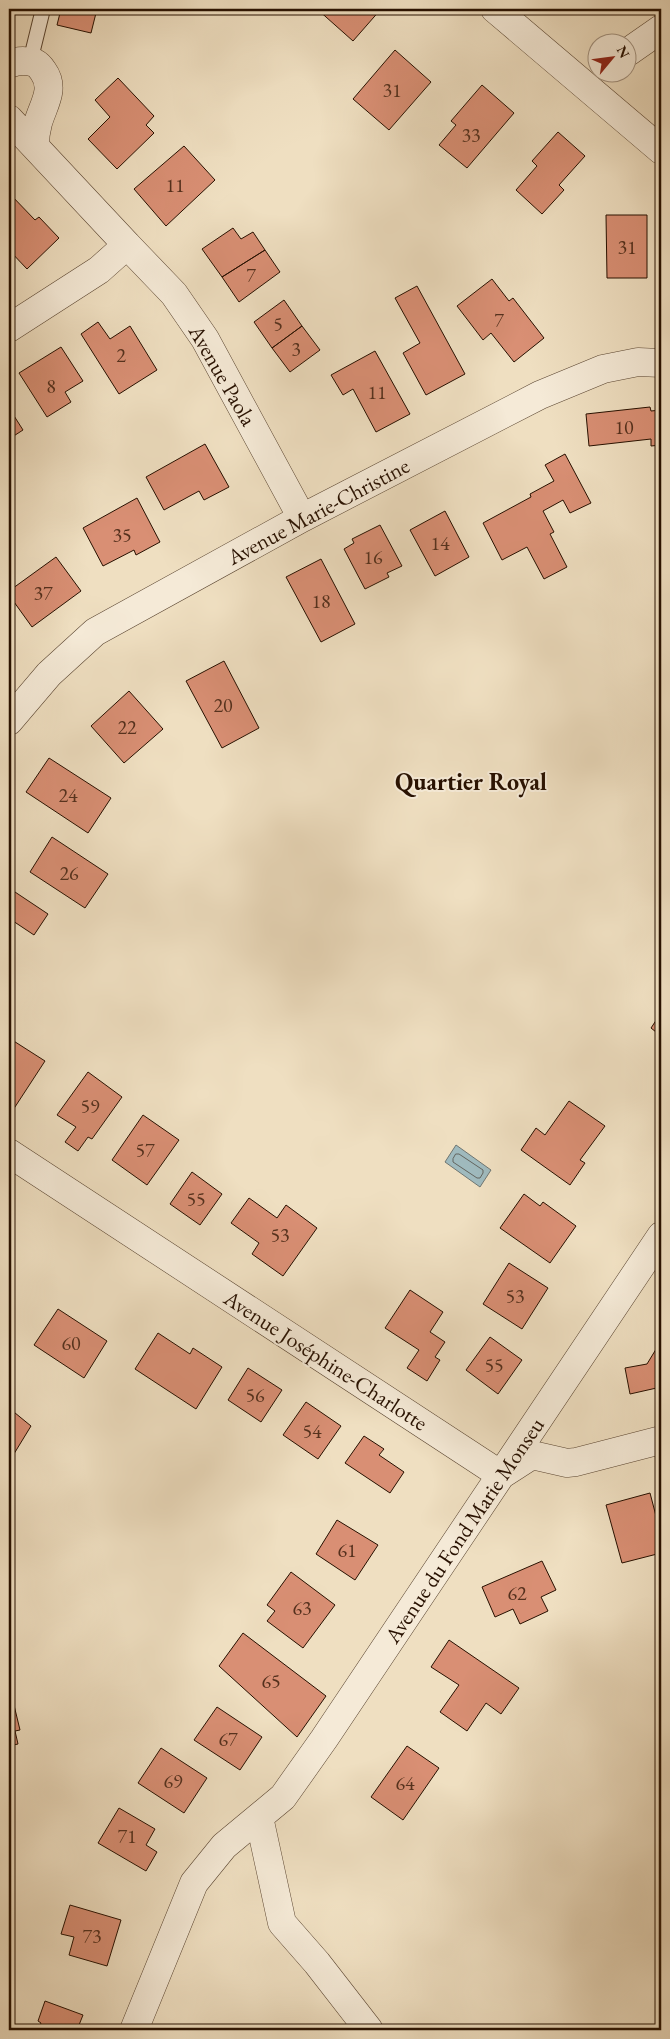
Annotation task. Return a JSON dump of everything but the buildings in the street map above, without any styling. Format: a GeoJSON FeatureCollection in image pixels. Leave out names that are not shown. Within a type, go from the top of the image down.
{"type":"FeatureCollection","features":[{"type":"Feature","properties":{"kind":"street"},"geometry":{"type":"LineString","coordinates":[[495,9],[588,77]]}},
{"type":"Feature","properties":{"kind":"street"},"geometry":{"type":"LineString","coordinates":[[638,45],[661,28]]}},
{"type":"Feature","properties":{"kind":"street","name":"Avenue Paola"},"geometry":{"type":"LineString","coordinates":[[17,131],[36,132],[48,102],[49,87],[46,75],[38,64],[19,63]]}},
{"type":"Feature","properties":{"kind":"street"},"geometry":{"type":"LineString","coordinates":[[594,82],[661,150]]}},
{"type":"Feature","properties":{"kind":"street","name":"Avenue Paola"},"geometry":{"type":"LineString","coordinates":[[17,131],[174,294],[205,339],[302,518]]}},
{"type":"Feature","properties":{"kind":"street"},"geometry":{"type":"LineString","coordinates":[[9,328],[100,270],[127,245]]}},
{"type":"Feature","properties":{"kind":"street","name":"Avenue Marie-Christine"},"geometry":{"type":"LineString","coordinates":[[9,722],[48,674],[95,632],[302,518],[540,395],[603,369],[638,362],[661,362]]}},
{"type":"Feature","properties":{"kind":"street","name":"Avenue Joséphine-Charlotte"},"geometry":{"type":"LineString","coordinates":[[9,1153],[501,1475]]}},
{"type":"Feature","properties":{"kind":"street","name":"Avenue du Fond Marie Monseu"},"geometry":{"type":"LineString","coordinates":[[134,2030],[194,1882],[224,1846],[283,1797],[324,1739],[661,1236]]}},
{"type":"Feature","properties":{"kind":"street"},"geometry":{"type":"LineString","coordinates":[[501,1475],[532,1455],[567,1463],[576,1462],[661,1440]]}},
{"type":"Feature","properties":{"kind":"street"},"geometry":{"type":"LineString","coordinates":[[259,1817],[282,1923],[317,1963],[369,2030]]}},
{"type":"Feature","properties":{"kind":"lane"},"geometry":{"type":"LineString","coordinates":[[19,63],[44,9]]}},
{"type":"Feature","properties":{"kind":"water"},"geometry":{"type":"Polygon","coordinates":[[[456,1145],[491,1170],[480,1187],[445,1162],[456,1145]]]}},
{"type":"Feature","properties":{"kind":"district","name":"Quartier Royal"},"geometry":{"type":"Point","coordinates":[471,782]}}]}
